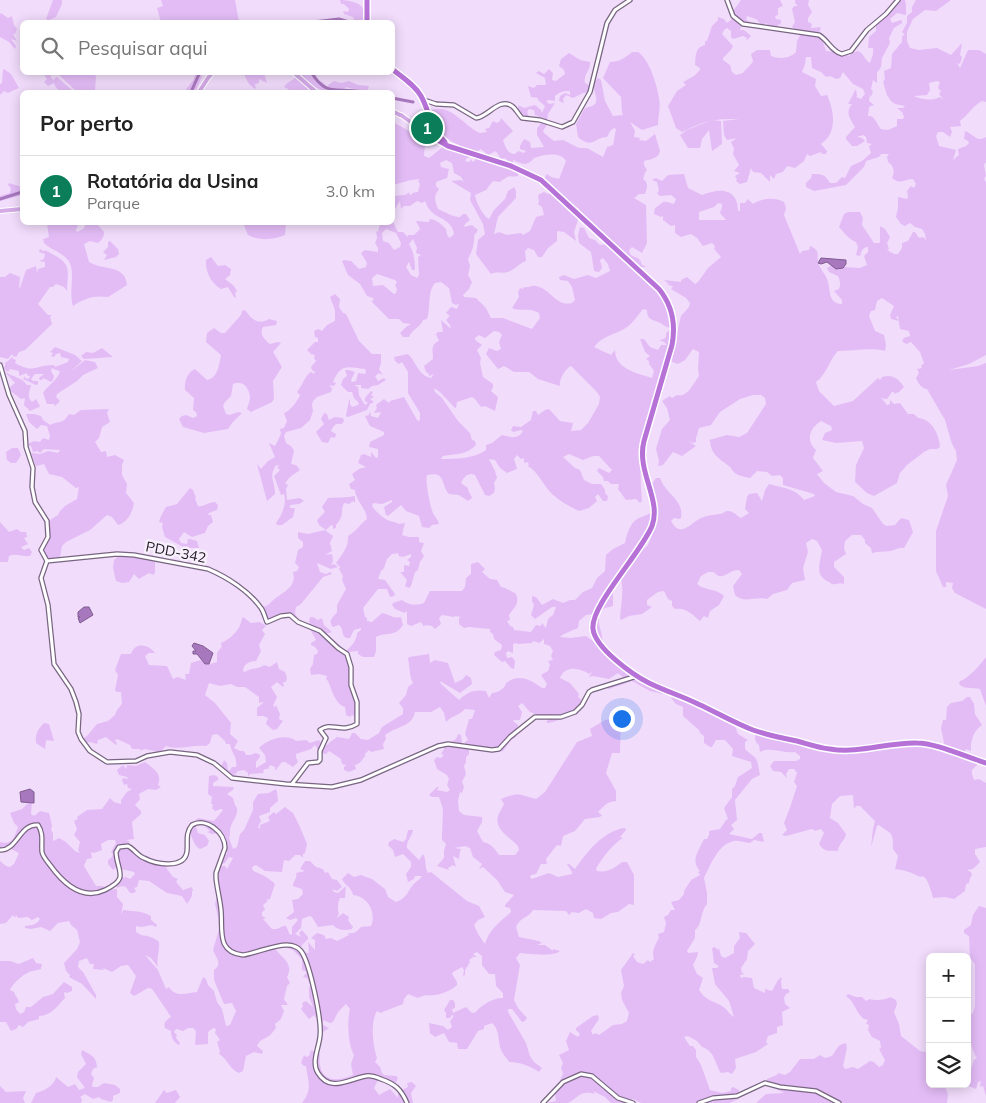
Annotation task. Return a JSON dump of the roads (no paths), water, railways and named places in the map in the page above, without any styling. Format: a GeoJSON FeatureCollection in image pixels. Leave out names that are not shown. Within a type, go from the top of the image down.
{"type":"FeatureCollection","features":[{"type":"Feature","properties":{"kind":"highway"},"geometry":{"type":"LineString","coordinates":[[367,0],[367,20]]}},
{"type":"Feature","properties":{"kind":"highway"},"geometry":{"type":"LineString","coordinates":[[395,72],[413,87],[423,99],[432,125],[442,139],[454,147]]}},
{"type":"Feature","properties":{"kind":"highway"},"geometry":{"type":"LineString","coordinates":[[426,109],[426,118],[422,128],[424,132],[436,140],[520,170],[541,180],[654,285],[668,302],[674,323],[672,345],[642,453],[643,468],[655,509],[654,521],[638,553],[597,609],[592,625],[600,645],[649,683],[736,723],[764,733],[837,750],[856,750],[914,743],[924,744],[986,763]]}},
{"type":"Feature","properties":{"kind":"highway"},"geometry":{"type":"LineString","coordinates":[[423,124],[428,122],[432,125]]}},
{"type":"Feature","properties":{"kind":"highway"},"geometry":{"type":"LineString","coordinates":[[424,132],[430,132],[432,125]]}},
{"type":"Feature","properties":{"kind":"main road"},"geometry":{"type":"LineString","coordinates":[[200,90],[210,75]]}},
{"type":"Feature","properties":{"kind":"main road"},"geometry":{"type":"LineString","coordinates":[[296,75],[314,90]]}},
{"type":"Feature","properties":{"kind":"main road"},"geometry":{"type":"LineString","coordinates":[[395,112],[415,124],[423,124]]}},
{"type":"Feature","properties":{"kind":"main road"},"geometry":{"type":"LineString","coordinates":[[402,116],[424,132]]}},
{"type":"Feature","properties":{"kind":"main road"},"geometry":{"type":"LineString","coordinates":[[0,212],[20,209]]}},
{"type":"Feature","properties":{"kind":"street"},"geometry":{"type":"LineString","coordinates":[[423,99],[436,104],[454,105],[476,118],[501,104],[506,104],[513,106],[522,118],[540,120],[562,127],[570,125],[578,115],[590,92],[606,22],[615,10],[630,0]]}},
{"type":"Feature","properties":{"kind":"street"},"geometry":{"type":"LineString","coordinates":[[727,0],[733,16],[743,24],[819,35],[837,53],[848,53],[867,30],[886,14],[898,0]]}},
{"type":"Feature","properties":{"kind":"street"},"geometry":{"type":"LineString","coordinates":[[1,367],[9,395],[25,431],[26,447],[32,468],[32,492],[35,502],[46,521],[48,537],[41,550],[48,561],[41,578],[48,605],[54,664],[71,689],[79,714],[78,732],[81,739],[90,751],[109,762],[136,761],[147,756],[167,752],[197,755],[214,763],[232,778],[326,787],[352,783],[444,745],[495,750],[502,747],[510,737],[535,717],[561,717],[571,714],[579,709],[592,690],[638,675]]}},
{"type":"Feature","properties":{"kind":"street","name":"PDD-342"},"geometry":{"type":"LineString","coordinates":[[48,561],[118,554],[134,555],[208,569],[216,572],[246,592],[261,608],[267,622],[281,616],[290,616],[298,622],[320,631],[335,646],[347,654],[351,667],[351,685],[356,702],[357,724],[349,729],[327,726],[320,730],[326,738],[320,751],[320,760],[308,763],[292,784]]}},
{"type":"Feature","properties":{"kind":"street"},"geometry":{"type":"LineString","coordinates":[[0,850],[10,847],[28,827],[38,825],[42,833],[42,853],[54,871],[71,887],[92,894],[115,885],[121,878],[116,852],[119,847],[128,846],[144,858],[176,864],[184,860],[186,856],[187,834],[192,825],[203,822],[210,824],[220,834],[225,843],[216,878],[223,940],[226,948],[243,955],[288,945],[299,948],[309,970],[319,1018],[320,1036],[314,1064],[319,1075],[328,1082],[339,1084],[371,1076],[396,1085],[403,1093],[407,1103]]}},
{"type":"Feature","properties":{"kind":"street"},"geometry":{"type":"LineString","coordinates":[[543,1103],[563,1082],[582,1074],[592,1076],[618,1098],[633,1103]]}},
{"type":"Feature","properties":{"kind":"street"},"geometry":{"type":"LineString","coordinates":[[699,1103],[713,1098],[738,1096],[765,1083],[780,1087],[816,1091],[838,1103]]}},
{"type":"Feature","properties":{"kind":"waterway"},"geometry":{"type":"LineString","coordinates":[[330,20],[342,20]]}},
{"type":"Feature","properties":{"kind":"waterway"},"geometry":{"type":"LineString","coordinates":[[192,90],[199,75]]}},
{"type":"Feature","properties":{"kind":"waterway"},"geometry":{"type":"LineString","coordinates":[[313,75],[323,86],[333,90]]}},
{"type":"Feature","properties":{"kind":"waterway"},"geometry":{"type":"LineString","coordinates":[[395,99],[413,102]]}},
{"type":"Feature","properties":{"kind":"waterway"},"geometry":{"type":"LineString","coordinates":[[0,199],[20,193]]}},
{"type":"Feature","properties":{"kind":"place","name":"Rotatória da Usina"},"geometry":{"type":"Point","coordinates":[427,128]}}]}
